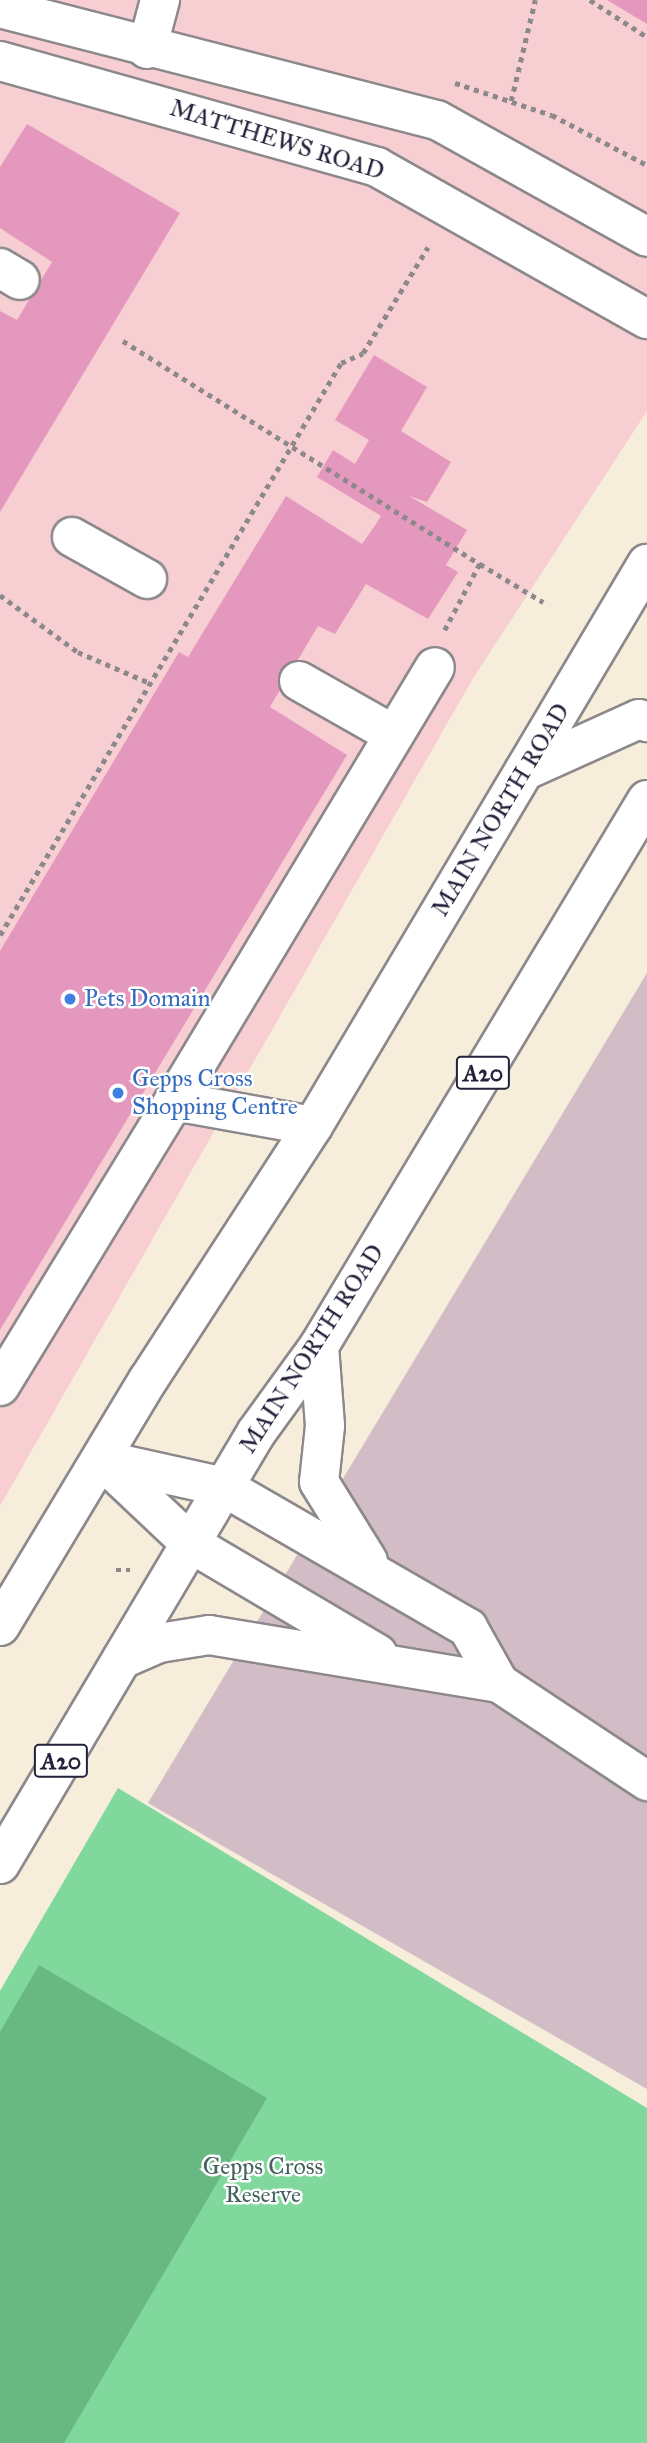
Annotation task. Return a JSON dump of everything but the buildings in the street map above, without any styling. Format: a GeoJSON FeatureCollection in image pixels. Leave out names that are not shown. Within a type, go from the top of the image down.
{"type":"FeatureCollection","features":[{"type":"Feature","properties":{"kind":"main road"},"geometry":{"type":"LineString","coordinates":[[147,49],[160,0]]}},
{"type":"Feature","properties":{"kind":"main road"},"geometry":{"type":"LineString","coordinates":[[0,8],[147,49],[437,120],[496,147],[647,237]]}},
{"type":"Feature","properties":{"kind":"main road","name":"MATTHEWS ROAD"},"geometry":{"type":"LineString","coordinates":[[1,70],[377,167],[647,320]]}},
{"type":"Feature","properties":{"kind":"main road"},"geometry":{"type":"LineString","coordinates":[[72,537],[147,579]]}},
{"type":"Feature","properties":{"kind":"main road","name":"MAIN NORTH ROAD"},"geometry":{"type":"LineString","coordinates":[[0,1626],[313,1126],[647,564]]}},
{"type":"Feature","properties":{"kind":"main road"},"geometry":{"type":"LineString","coordinates":[[0,1386],[435,667]]}},
{"type":"Feature","properties":{"kind":"main road"},"geometry":{"type":"LineString","coordinates":[[299,681],[394,735]]}},
{"type":"Feature","properties":{"kind":"main road"},"geometry":{"type":"LineString","coordinates":[[524,771],[639,719],[647,722]]}},
{"type":"Feature","properties":{"kind":"main road","name":"MAIN NORTH ROAD"},"geometry":{"type":"LineString","coordinates":[[0,1864],[224,1487],[319,1346],[647,800]]}},
{"type":"Feature","properties":{"kind":"main road"},"geometry":{"type":"LineString","coordinates":[[174,1101],[313,1126]]}},
{"type":"Feature","properties":{"kind":"main road"},"geometry":{"type":"LineString","coordinates":[[319,1346],[325,1426],[319,1482],[341,1526],[377,1574]]}},
{"type":"Feature","properties":{"kind":"main road"},"geometry":{"type":"LineString","coordinates":[[102,1460],[224,1487],[468,1628],[499,1683]]}},
{"type":"Feature","properties":{"kind":"main road"},"geometry":{"type":"LineString","coordinates":[[102,1460],[191,1543],[398,1666]]}},
{"type":"Feature","properties":{"kind":"main road"},"geometry":{"type":"LineString","coordinates":[[122,1659],[159,1643],[209,1635],[499,1683],[647,1781]]}},
{"type":"Feature","properties":{"kind":"path"},"geometry":{"type":"LineString","coordinates":[[511,101],[535,0]]}},
{"type":"Feature","properties":{"kind":"path"},"geometry":{"type":"LineString","coordinates":[[590,0],[647,37]]}},
{"type":"Feature","properties":{"kind":"path"},"geometry":{"type":"LineString","coordinates":[[0,935],[341,363],[363,353],[428,247]]}},
{"type":"Feature","properties":{"kind":"path"},"geometry":{"type":"LineString","coordinates":[[123,341],[293,444],[543,602]]}},
{"type":"Feature","properties":{"kind":"path"},"geometry":{"type":"LineString","coordinates":[[435,667],[434,652],[480,564]]}},
{"type":"Feature","properties":{"kind":"path"},"geometry":{"type":"LineString","coordinates":[[0,596],[78,652],[150,683]]}},
{"type":"Feature","properties":{"kind":"shaded area","name":"Gepps Cross Shopping Centre"},"geometry":{"type":"Polygon","coordinates":[[[0,0],[647,0],[647,411],[472,680],[0,1506],[0,0]]]}},
{"type":"Feature","properties":{"kind":"shaded area"},"geometry":{"type":"Polygon","coordinates":[[[647,973],[647,2089],[148,1803],[647,973]]]}},
{"type":"Feature","properties":{"kind":"green space","name":"Gepps Cross Reserve"},"geometry":{"type":"Polygon","coordinates":[[[118,1788],[647,2108],[647,2443],[0,2443],[0,1991],[118,1788]]]}},
{"type":"Feature","properties":{"kind":"green space"},"geometry":{"type":"Polygon","coordinates":[[[39,1965],[267,2098],[64,2443],[0,2443],[0,2032],[39,1965]]]}},
{"type":"Feature","properties":{"kind":"place","name":"Pets Domain"},"geometry":{"type":"Point","coordinates":[70,999]}},
{"type":"Feature","properties":{"kind":"place","name":"Gepps Cross Shopping Centre"},"geometry":{"type":"Point","coordinates":[118,1093]}}]}
